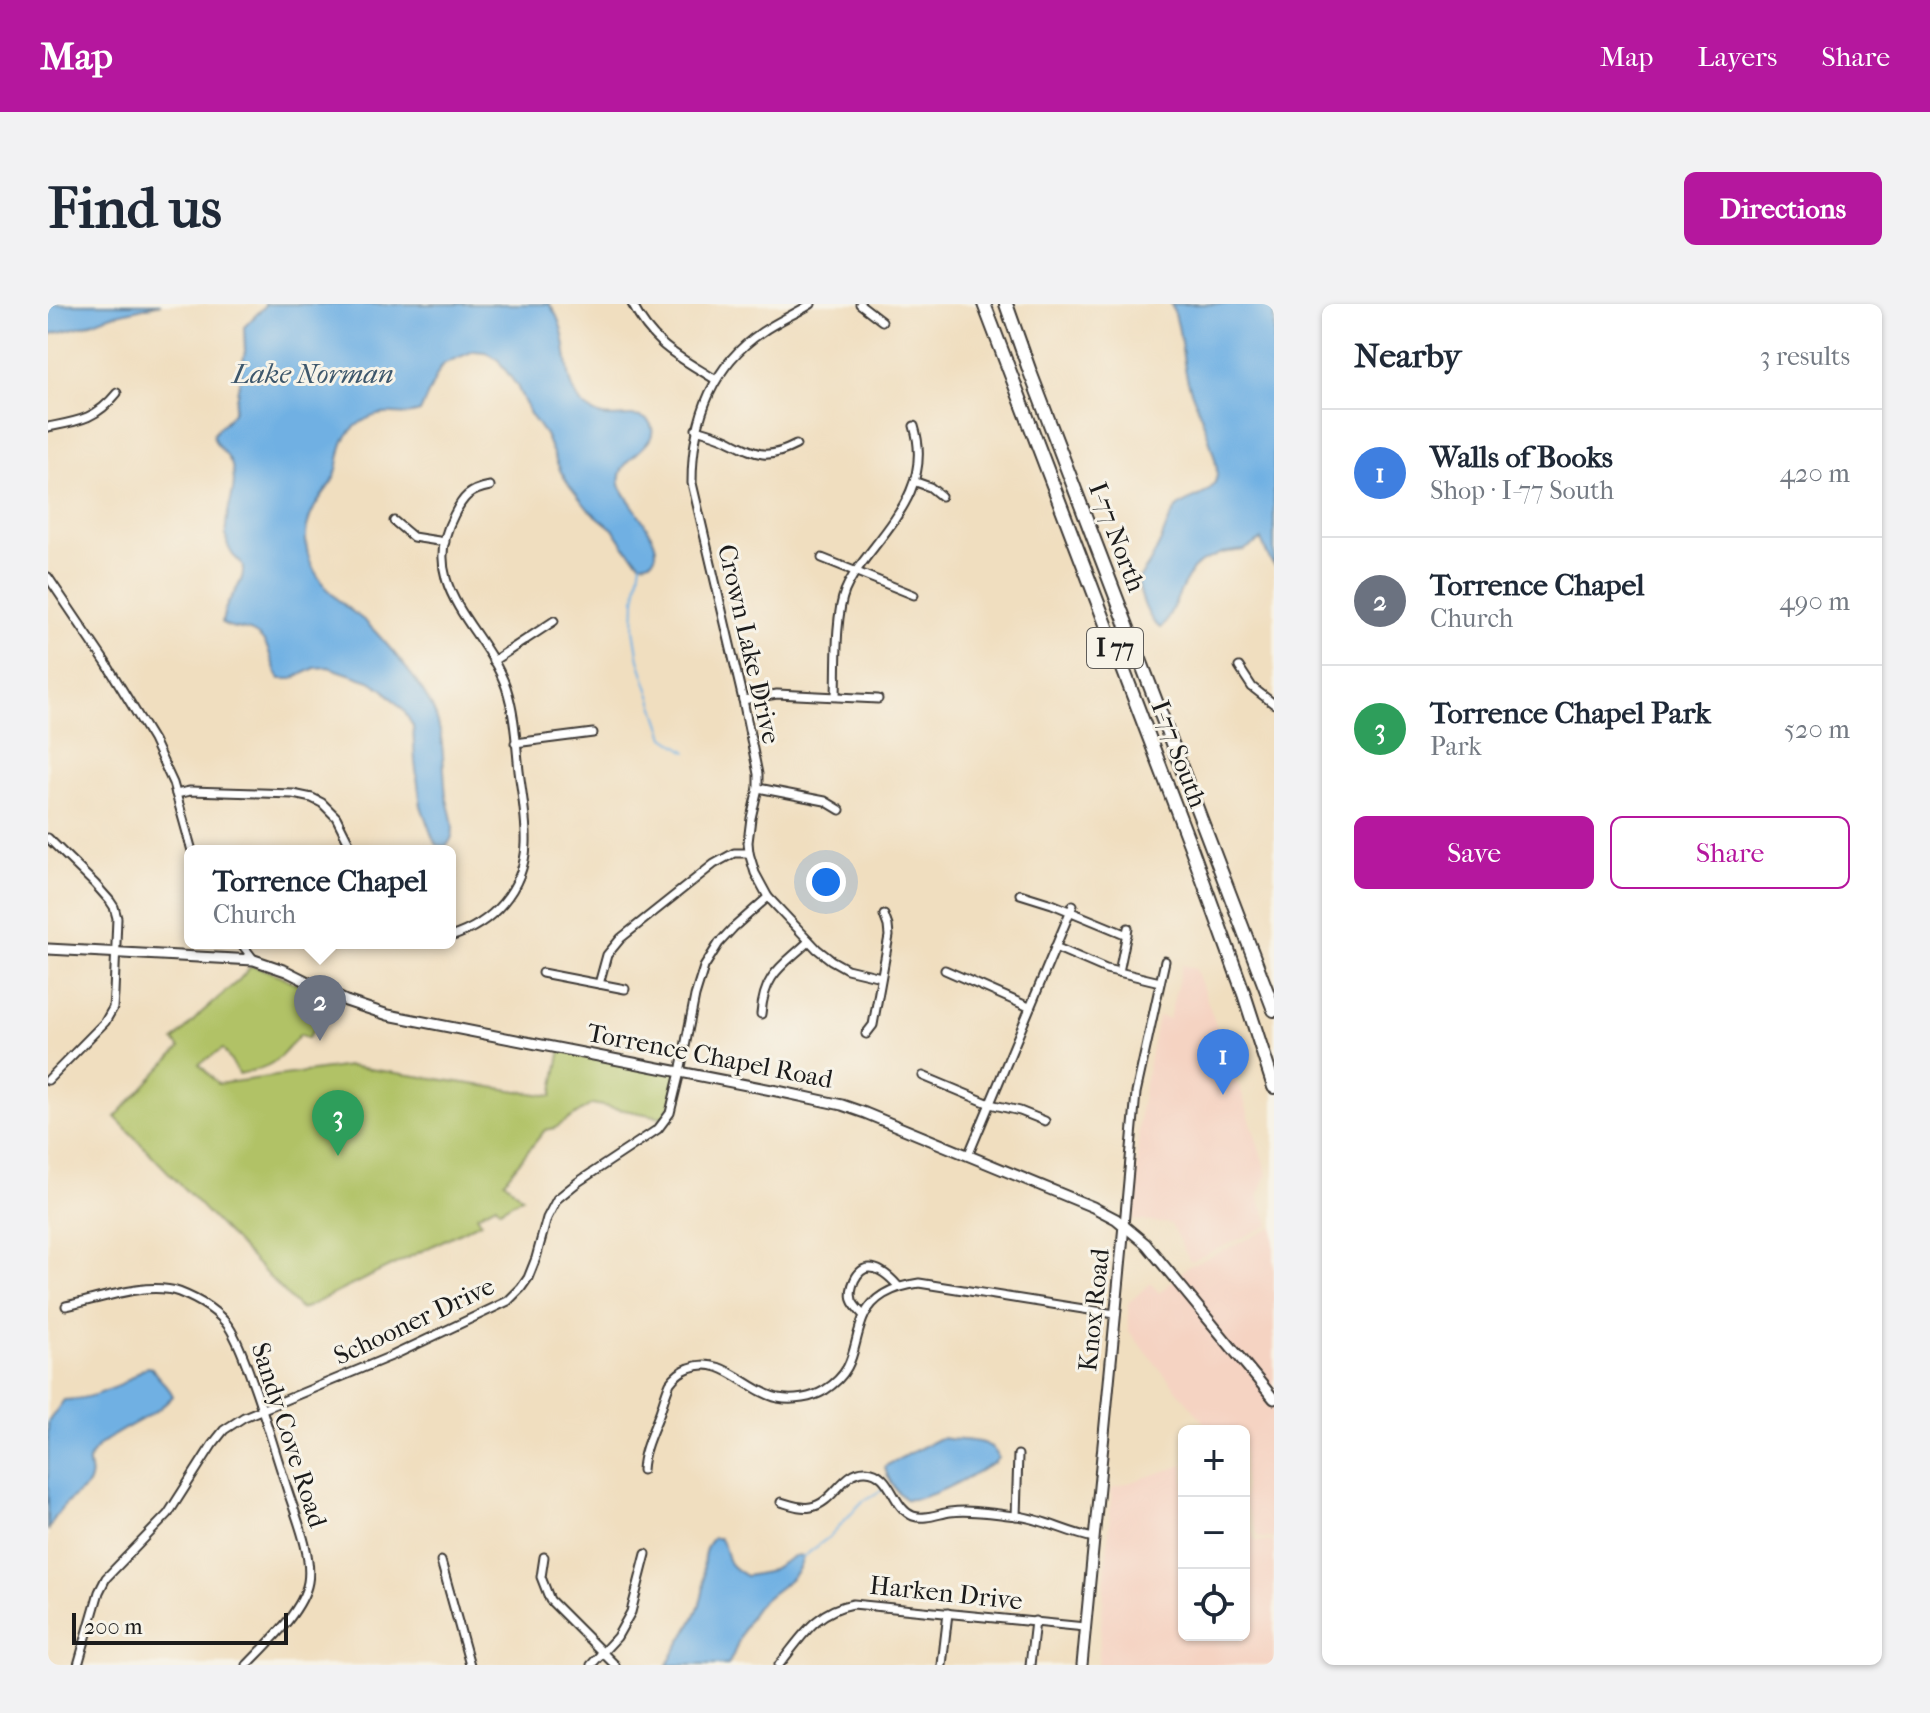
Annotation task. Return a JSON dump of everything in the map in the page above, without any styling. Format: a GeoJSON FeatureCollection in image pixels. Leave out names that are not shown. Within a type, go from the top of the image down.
{"type":"FeatureCollection","features":[{"type":"Feature","properties":{"kind":"highway","name":"I-77 South"},"geometry":{"type":"LineString","coordinates":[[984,304],[1192,850],[1274,1087]]}},
{"type":"Feature","properties":{"kind":"highway","name":"I-77 North"},"geometry":{"type":"LineString","coordinates":[[1004,304],[1274,1010]]}},
{"type":"Feature","properties":{"kind":"highway","name":"I 77"},"geometry":{"type":"LineString","coordinates":[[1244,994],[1274,1063]]}},
{"type":"Feature","properties":{"kind":"street"},"geometry":{"type":"LineString","coordinates":[[632,304],[640,320],[660,344],[716,380]]}},
{"type":"Feature","properties":{"kind":"street","name":"Crown Lake Drive"},"geometry":{"type":"LineString","coordinates":[[811,304],[763,331],[733,358],[716,380],[702,407],[696,429],[692,483],[758,774],[749,827],[749,853],[755,873],[768,897],[809,941],[839,965],[881,977]]}},
{"type":"Feature","properties":{"kind":"street"},"geometry":{"type":"LineString","coordinates":[[860,304],[882,321]]}},
{"type":"Feature","properties":{"kind":"street"},"geometry":{"type":"LineString","coordinates":[[48,427],[89,418],[105,408],[117,393]]}},
{"type":"Feature","properties":{"kind":"street"},"geometry":{"type":"LineString","coordinates":[[836,696],[841,601],[848,583],[893,521],[916,482],[919,455],[914,426]]}},
{"type":"Feature","properties":{"kind":"street"},"geometry":{"type":"LineString","coordinates":[[696,429],[758,454],[778,453],[796,445]]}},
{"type":"Feature","properties":{"kind":"street"},"geometry":{"type":"LineString","coordinates":[[916,482],[930,487],[941,496]]}},
{"type":"Feature","properties":{"kind":"street"},"geometry":{"type":"LineString","coordinates":[[456,935],[490,917],[510,896],[522,868],[526,840],[511,708],[506,689],[493,661],[451,594],[445,573],[445,542],[451,522],[473,490],[490,486]]}},
{"type":"Feature","properties":{"kind":"street"},"geometry":{"type":"LineString","coordinates":[[394,521],[413,537],[445,542]]}},
{"type":"Feature","properties":{"kind":"street"},"geometry":{"type":"LineString","coordinates":[[822,558],[914,595]]}},
{"type":"Feature","properties":{"kind":"street"},"geometry":{"type":"LineString","coordinates":[[48,577],[146,727],[166,765],[190,845]]}},
{"type":"Feature","properties":{"kind":"street"},"geometry":{"type":"LineString","coordinates":[[493,661],[554,621]]}},
{"type":"Feature","properties":{"kind":"street"},"geometry":{"type":"LineString","coordinates":[[1239,667],[1252,687],[1274,704]]}},
{"type":"Feature","properties":{"kind":"street"},"geometry":{"type":"LineString","coordinates":[[743,700],[777,694],[878,699]]}},
{"type":"Feature","properties":{"kind":"street"},"geometry":{"type":"LineString","coordinates":[[515,743],[593,733]]}},
{"type":"Feature","properties":{"kind":"street"},"geometry":{"type":"LineString","coordinates":[[758,788],[825,801],[840,810]]}},
{"type":"Feature","properties":{"kind":"street"},"geometry":{"type":"LineString","coordinates":[[176,794],[190,791],[293,794],[312,798],[336,817],[350,845]]}},
{"type":"Feature","properties":{"kind":"street"},"geometry":{"type":"LineString","coordinates":[[48,838],[110,901],[117,918],[111,1013],[48,1080]]}},
{"type":"Feature","properties":{"kind":"street"},"geometry":{"type":"LineString","coordinates":[[599,984],[607,955],[621,938],[714,864],[734,853],[749,853]]}},
{"type":"Feature","properties":{"kind":"street"},"geometry":{"type":"LineString","coordinates":[[1020,894],[1071,908],[1119,933],[1128,932],[1119,972]]}},
{"type":"Feature","properties":{"kind":"street","name":"Schooner Drive"},"geometry":{"type":"LineString","coordinates":[[78,1665],[106,1578],[168,1514],[224,1430],[235,1421],[407,1349],[513,1297],[534,1265],[547,1218],[557,1199],[661,1127],[670,1113],[704,967],[719,943],[768,897]]}},
{"type":"Feature","properties":{"kind":"street"},"geometry":{"type":"LineString","coordinates":[[968,1156],[1071,908]]}},
{"type":"Feature","properties":{"kind":"street"},"geometry":{"type":"LineString","coordinates":[[866,1034],[873,1025],[889,936],[884,915]]}},
{"type":"Feature","properties":{"kind":"street"},"geometry":{"type":"LineString","coordinates":[[761,1014],[763,996],[770,979],[809,941]]}},
{"type":"Feature","properties":{"kind":"street"},"geometry":{"type":"LineString","coordinates":[[1055,947],[1093,965],[1160,982]]}},
{"type":"Feature","properties":{"kind":"street","name":"Torrence Chapel Road"},"geometry":{"type":"LineString","coordinates":[[48,949],[254,960],[286,971],[346,1001],[388,1015],[842,1105],[1093,1207],[1124,1225],[1146,1244],[1274,1399]]}},
{"type":"Feature","properties":{"kind":"street"},"geometry":{"type":"LineString","coordinates":[[246,949],[254,960]]}},
{"type":"Feature","properties":{"kind":"street","name":"Knox Road"},"geometry":{"type":"LineString","coordinates":[[1082,1665],[1136,1093],[1165,961]]}},
{"type":"Feature","properties":{"kind":"street"},"geometry":{"type":"LineString","coordinates":[[945,970],[1029,1007]]}},
{"type":"Feature","properties":{"kind":"street"},"geometry":{"type":"LineString","coordinates":[[542,973],[625,989]]}},
{"type":"Feature","properties":{"kind":"street"},"geometry":{"type":"LineString","coordinates":[[923,1076],[990,1104],[1045,1121]]}},
{"type":"Feature","properties":{"kind":"street"},"geometry":{"type":"LineString","coordinates":[[864,1316],[853,1303],[852,1292],[855,1278],[862,1270],[869,1268],[881,1272],[898,1286]]}},
{"type":"Feature","properties":{"kind":"street"},"geometry":{"type":"LineString","coordinates":[[642,1470],[644,1454],[671,1382],[677,1375],[692,1367],[714,1365],[781,1399],[816,1395],[832,1385],[847,1368],[864,1316],[871,1305],[898,1286],[919,1283],[1115,1314]]}},
{"type":"Feature","properties":{"kind":"street","name":"Sandy Cove Road"},"geometry":{"type":"LineString","coordinates":[[66,1306],[147,1288],[162,1288],[185,1295],[214,1311],[230,1329],[246,1362],[304,1542],[309,1580],[291,1616],[247,1665]]}},
{"type":"Feature","properties":{"kind":"street"},"geometry":{"type":"LineString","coordinates":[[1016,1516],[1018,1455]]}},
{"type":"Feature","properties":{"kind":"street"},"geometry":{"type":"LineString","coordinates":[[781,1502],[798,1507],[815,1507],[854,1474],[866,1471],[886,1482],[901,1508],[915,1517],[954,1511],[1016,1516],[1037,1519],[1094,1538]]}},
{"type":"Feature","properties":{"kind":"street"},"geometry":{"type":"LineString","coordinates":[[591,1665],[617,1637],[631,1612],[646,1554]]}},
{"type":"Feature","properties":{"kind":"street"},"geometry":{"type":"LineString","coordinates":[[544,1557],[541,1577],[550,1600],[615,1665]]}},
{"type":"Feature","properties":{"kind":"street"},"geometry":{"type":"LineString","coordinates":[[441,1561],[470,1665]]}},
{"type":"Feature","properties":{"kind":"street","name":"Harken Drive"},"geometry":{"type":"LineString","coordinates":[[779,1665],[824,1613],[853,1604],[1085,1627]]}},
{"type":"Feature","properties":{"kind":"street"},"geometry":{"type":"LineString","coordinates":[[942,1665],[948,1613]]}},
{"type":"Feature","properties":{"kind":"street"},"geometry":{"type":"LineString","coordinates":[[1030,1665],[1035,1621]]}},
{"type":"Feature","properties":{"kind":"shaded area"},"geometry":{"type":"Polygon","coordinates":[[[1182,965],[1196,969],[1227,1056],[1221,1059],[1221,1067],[1240,1087],[1267,1174],[1258,1196],[1270,1225],[1190,1262],[1171,1224],[1133,1220],[1140,1110],[1158,1016],[1169,1019],[1182,965]]]}},
{"type":"Feature","properties":{"kind":"shaded area"},"geometry":{"type":"Polygon","coordinates":[[[1274,1227],[1274,1539],[1258,1537],[1250,1516],[1250,1425],[1206,1425],[1128,1330],[1128,1303],[1151,1283],[1159,1293],[1187,1267],[1274,1227]]]}},
{"type":"Feature","properties":{"kind":"shaded area"},"geometry":{"type":"Polygon","coordinates":[[[1178,1467],[1178,1641],[1250,1641],[1250,1527],[1255,1541],[1274,1542],[1274,1665],[1098,1665],[1112,1488],[1178,1467]]]}},
{"type":"Feature","properties":{"kind":"green space"},"geometry":{"type":"Polygon","coordinates":[[[251,966],[282,977],[331,1003],[308,1038],[300,1034],[280,1057],[260,1069],[239,1074],[223,1049],[199,1064],[218,1084],[349,1066],[552,1096],[561,1049],[680,1072],[667,1118],[592,1104],[555,1128],[545,1130],[504,1181],[522,1197],[500,1210],[496,1205],[477,1215],[481,1222],[301,1310],[115,1117],[180,1048],[174,1041],[251,966]]]}},
{"type":"Feature","properties":{"kind":"water"},"geometry":{"type":"Polygon","coordinates":[[[48,304],[161,304],[48,335],[48,304]]]}},
{"type":"Feature","properties":{"kind":"water","name":"Lake Norman"},"geometry":{"type":"Polygon","coordinates":[[[265,304],[549,304],[561,328],[571,380],[581,403],[602,416],[644,418],[652,428],[648,442],[629,460],[620,475],[623,491],[654,540],[656,551],[653,559],[641,563],[614,530],[588,509],[569,485],[517,386],[498,360],[485,352],[474,351],[445,363],[420,412],[373,416],[356,426],[345,439],[333,480],[309,520],[307,550],[321,581],[392,651],[434,711],[441,734],[446,795],[452,822],[452,835],[447,845],[437,845],[433,839],[421,806],[413,726],[404,711],[384,690],[370,681],[328,667],[315,668],[292,679],[280,679],[260,637],[222,623],[226,607],[241,581],[243,568],[230,550],[226,536],[234,484],[232,466],[213,435],[234,410],[245,351],[244,327],[265,304]]]}},
{"type":"Feature","properties":{"kind":"water"},"geometry":{"type":"Polygon","coordinates":[[[1171,304],[1274,304],[1274,565],[1261,540],[1244,550],[1222,553],[1201,562],[1193,569],[1161,628],[1149,614],[1138,580],[1176,509],[1207,492],[1217,474],[1209,438],[1188,382],[1171,304]]]}},
{"type":"Feature","properties":{"kind":"water"},"geometry":{"type":"Polygon","coordinates":[[[147,1367],[152,1368],[173,1396],[94,1451],[89,1461],[91,1474],[88,1484],[63,1507],[48,1531],[48,1422],[64,1400],[103,1392],[147,1367]]]}},
{"type":"Feature","properties":{"kind":"water"},"geometry":{"type":"Polygon","coordinates":[[[942,1438],[983,1443],[995,1451],[998,1458],[994,1463],[937,1492],[905,1499],[892,1484],[885,1466],[942,1438]]]}},
{"type":"Feature","properties":{"kind":"water"},"geometry":{"type":"Polygon","coordinates":[[[713,1538],[719,1538],[729,1562],[746,1576],[767,1572],[794,1556],[803,1557],[796,1573],[751,1615],[728,1665],[667,1665],[701,1601],[704,1556],[713,1538]]]}},
{"type":"Feature","properties":{"kind":"waterway"},"geometry":{"type":"LineString","coordinates":[[641,563],[634,629],[639,660],[665,737],[687,752]]}},
{"type":"Feature","properties":{"kind":"waterway"},"geometry":{"type":"LineString","coordinates":[[802,1558],[829,1537],[863,1501],[885,1488]]}},
{"type":"Feature","properties":{"kind":"place","name":"Torrence Chapel"},"geometry":{"type":"Point","coordinates":[320,1041]}},
{"type":"Feature","properties":{"kind":"place","name":"Walls of Books"},"geometry":{"type":"Point","coordinates":[1223,1095]}},
{"type":"Feature","properties":{"kind":"place","name":"Torrence Chapel Park"},"geometry":{"type":"Point","coordinates":[338,1156]}}]}
